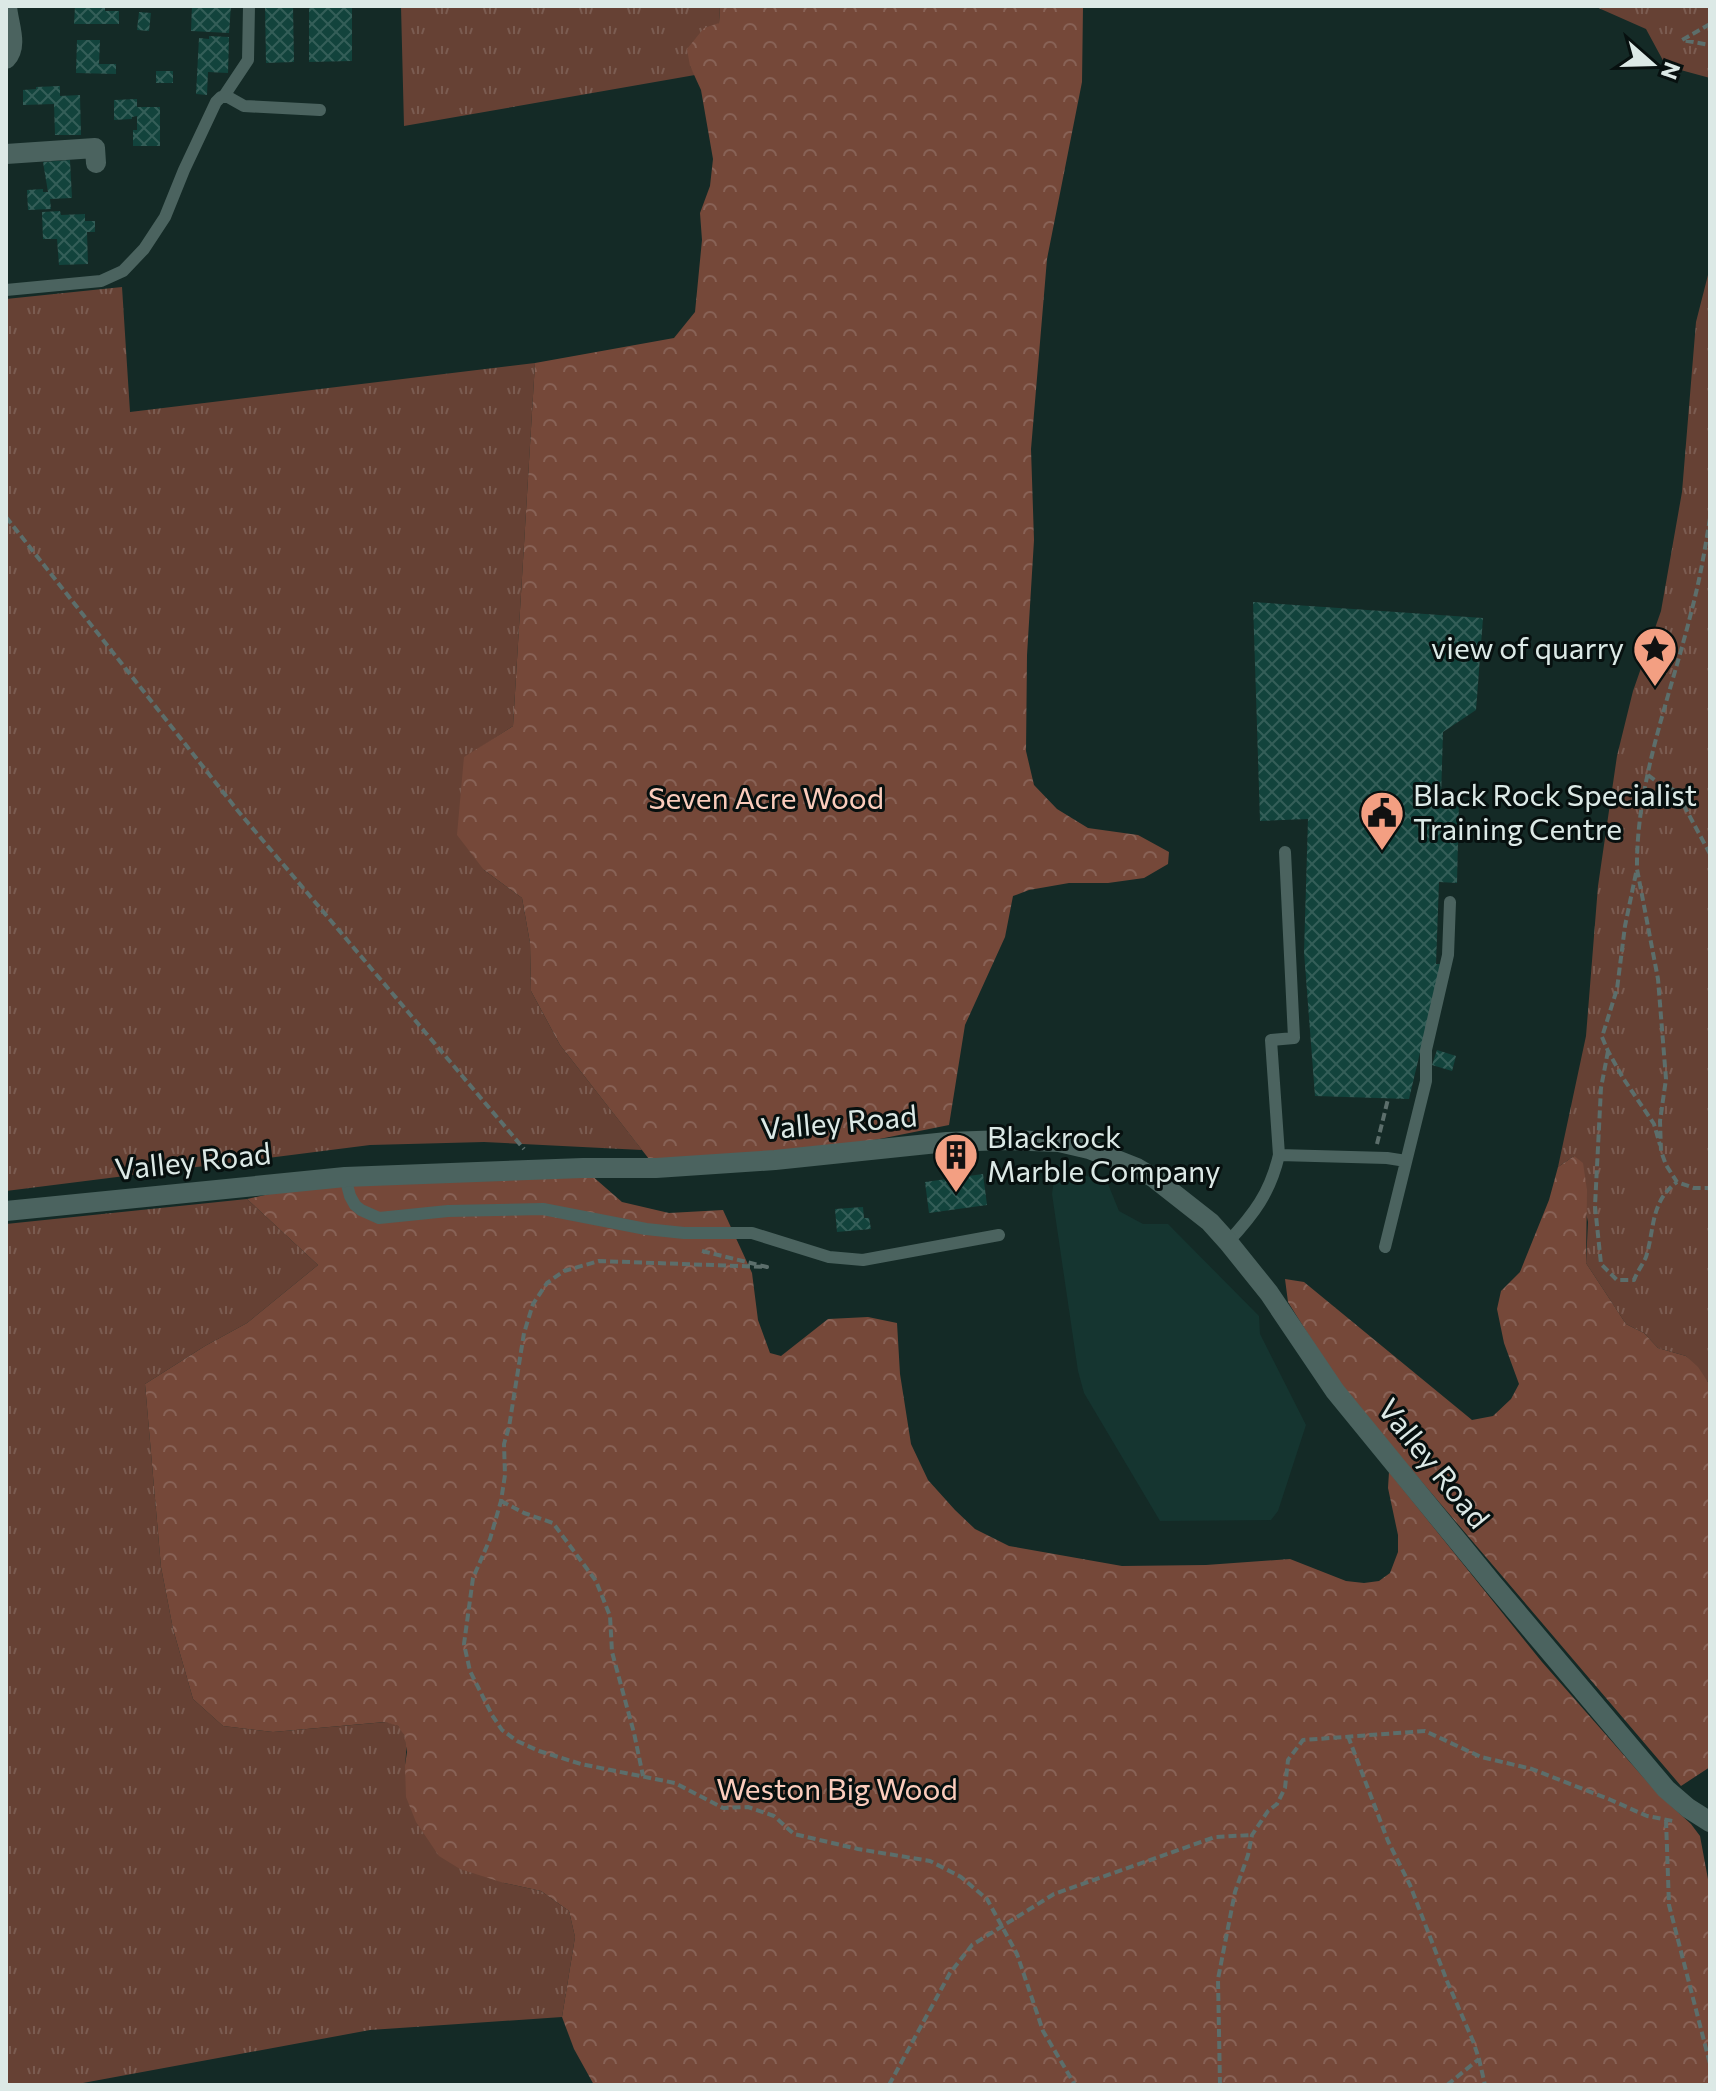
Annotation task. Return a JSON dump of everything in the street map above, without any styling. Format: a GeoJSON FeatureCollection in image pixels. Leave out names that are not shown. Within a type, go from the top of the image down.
{"type":"FeatureCollection","features":[{"type":"Feature","properties":{"kind":"street"},"geometry":{"type":"LineString","coordinates":[[6,59],[13,46],[7,6]]}},
{"type":"Feature","properties":{"kind":"street"},"geometry":{"type":"LineString","coordinates":[[6,154],[95,148],[96,163]]}},
{"type":"Feature","properties":{"kind":"street","name":"Valley Road"},"geometry":{"type":"LineString","coordinates":[[6,1211],[345,1177],[656,1168],[775,1160],[947,1142],[1059,1142],[1089,1149],[1154,1178],[1210,1222],[1269,1293],[1335,1391],[1492,1583],[1666,1789],[1710,1822]]}},
{"type":"Feature","properties":{"kind":"lane"},"geometry":{"type":"LineString","coordinates":[[6,290],[101,281],[123,271],[134,261],[165,217],[216,102],[224,96],[248,60],[249,6]]}},
{"type":"Feature","properties":{"kind":"lane"},"geometry":{"type":"LineString","coordinates":[[224,96],[244,106],[320,110]]}},
{"type":"Feature","properties":{"kind":"lane"},"geometry":{"type":"LineString","coordinates":[[1228,1242],[1259,1205],[1279,1155],[1271,1040],[1294,1038],[1285,852]]}},
{"type":"Feature","properties":{"kind":"lane"},"geometry":{"type":"LineString","coordinates":[[1385,1247],[1426,1081],[1426,1050],[1448,954],[1450,902]]}},
{"type":"Feature","properties":{"kind":"lane"},"geometry":{"type":"LineString","coordinates":[[1279,1155],[1406,1161]]}},
{"type":"Feature","properties":{"kind":"lane"},"geometry":{"type":"LineString","coordinates":[[345,1177],[355,1205],[379,1218],[448,1211],[543,1209],[646,1229],[684,1233],[752,1233],[829,1257],[851,1260],[999,1235]]}},
{"type":"Feature","properties":{"kind":"path"},"geometry":{"type":"LineString","coordinates":[[1710,24],[1682,40],[1710,45]]}},
{"type":"Feature","properties":{"kind":"path"},"geometry":{"type":"LineString","coordinates":[[6,517],[238,811],[541,1169]]}},
{"type":"Feature","properties":{"kind":"path"},"geometry":{"type":"LineString","coordinates":[[1661,1151],[1660,1121],[1666,1079],[1658,979],[1637,869],[1637,837],[1661,715],[1698,586],[1710,518]]}},
{"type":"Feature","properties":{"kind":"path"},"geometry":{"type":"LineString","coordinates":[[1648,775],[1674,790],[1710,854]]}},
{"type":"Feature","properties":{"kind":"path"},"geometry":{"type":"LineString","coordinates":[[1637,869],[1625,926],[1617,989],[1602,1037],[1654,1124],[1666,1165],[1677,1182],[1694,1188],[1710,1188]]}},
{"type":"Feature","properties":{"kind":"path"},"geometry":{"type":"LineString","coordinates":[[1608,1051],[1601,1088],[1595,1206],[1601,1264],[1617,1280],[1634,1280],[1645,1257],[1654,1218],[1665,1191],[1677,1182]]}},
{"type":"Feature","properties":{"kind":"path"},"geometry":{"type":"LineString","coordinates":[[1374,1158],[1388,1099]]}},
{"type":"Feature","properties":{"kind":"path"},"geometry":{"type":"LineString","coordinates":[[693,1248],[767,1267],[599,1261],[564,1271],[547,1283],[533,1304],[524,1333],[504,1444],[505,1475],[501,1501],[490,1539],[473,1578],[464,1644],[470,1671],[502,1730],[539,1751],[581,1764],[675,1783],[723,1808],[748,1807],[774,1816],[794,1834],[930,1861],[961,1877],[987,1899],[1017,1954],[1043,2031],[1075,2085]]}},
{"type":"Feature","properties":{"kind":"path"},"geometry":{"type":"LineString","coordinates":[[501,1501],[553,1523],[596,1581],[610,1616],[612,1652],[643,1776]]}},
{"type":"Feature","properties":{"kind":"path"},"geometry":{"type":"LineString","coordinates":[[1220,2085],[1218,1979],[1235,1892],[1252,1835],[1268,1811],[1277,1804],[1285,1788],[1288,1760],[1303,1740],[1425,1731],[1481,1757],[1532,1769],[1647,1816],[1678,1822]]}},
{"type":"Feature","properties":{"kind":"path"},"geometry":{"type":"LineString","coordinates":[[1348,1736],[1479,2059],[1485,2085]]}},
{"type":"Feature","properties":{"kind":"path"},"geometry":{"type":"LineString","coordinates":[[1666,1820],[1669,1905],[1710,2064]]}},
{"type":"Feature","properties":{"kind":"path"},"geometry":{"type":"LineString","coordinates":[[889,2085],[950,1973],[972,1945],[1001,1925],[1054,1894],[1215,1837],[1252,1835]]}},
{"type":"Feature","properties":{"kind":"path"},"geometry":{"type":"LineString","coordinates":[[1447,2085],[1479,2059]]}},
{"type":"Feature","properties":{"kind":"shaded area"},"geometry":{"type":"Polygon","coordinates":[[[1056,1164],[1108,1184],[1119,1211],[1143,1224],[1168,1224],[1259,1316],[1260,1334],[1306,1425],[1278,1511],[1271,1520],[1160,1521],[1084,1393],[1078,1371],[1052,1194],[1056,1164]]]}},
{"type":"Feature","properties":{"kind":"green space"},"geometry":{"type":"Polygon","coordinates":[[[401,6],[720,6],[719,23],[690,66],[695,75],[404,126],[401,6]]]}},
{"type":"Feature","properties":{"kind":"green space","name":"Seven Acre Wood"},"geometry":{"type":"Polygon","coordinates":[[[720,6],[1083,6],[1082,82],[1047,259],[1031,449],[1034,540],[1027,655],[1026,751],[1034,785],[1057,809],[1088,828],[1138,835],[1169,852],[1168,864],[1144,878],[1108,883],[1069,883],[1013,896],[1005,937],[965,1025],[949,1125],[775,1160],[656,1168],[560,1045],[531,991],[530,943],[522,898],[484,870],[457,835],[464,757],[513,726],[535,363],[674,338],[695,312],[702,240],[700,213],[710,186],[713,159],[701,90],[690,66],[687,49],[704,28],[719,23],[720,6]]]}},
{"type":"Feature","properties":{"kind":"green space"},"geometry":{"type":"Polygon","coordinates":[[[1594,6],[1710,6],[1710,78],[1666,66],[1646,29],[1594,6]]]}},
{"type":"Feature","properties":{"kind":"green space"},"geometry":{"type":"Polygon","coordinates":[[[1710,224],[1710,1389],[1708,1382],[1686,1356],[1658,1348],[1644,1333],[1626,1324],[1586,1263],[1588,1222],[1574,1156],[1558,1167],[1586,1036],[1598,886],[1617,756],[1633,691],[1661,611],[1682,492],[1696,322],[1709,271],[1710,224]]]}},
{"type":"Feature","properties":{"kind":"green space"},"geometry":{"type":"Polygon","coordinates":[[[122,287],[130,412],[535,363],[513,726],[464,758],[484,870],[522,898],[530,943],[531,991],[560,1045],[642,1150],[484,1142],[370,1145],[6,1191],[6,299],[122,287]]]}},
{"type":"Feature","properties":{"kind":"green space"},"geometry":{"type":"Polygon","coordinates":[[[1574,1156],[1583,1163],[1587,1190],[1586,1263],[1626,1324],[1644,1333],[1658,1348],[1686,1356],[1698,1367],[1710,1389],[1710,1767],[1681,1786],[1341,1387],[1288,1302],[1285,1279],[1304,1282],[1472,1420],[1493,1416],[1511,1399],[1519,1384],[1504,1343],[1497,1309],[1501,1291],[1520,1272],[1549,1200],[1558,1167],[1574,1156]]]}},
{"type":"Feature","properties":{"kind":"green space","name":"Weston Big Wood"},"geometry":{"type":"Polygon","coordinates":[[[583,1168],[622,1202],[669,1213],[723,1210],[752,1273],[758,1320],[770,1353],[781,1356],[828,1319],[868,1317],[897,1323],[900,1374],[911,1444],[928,1480],[975,1529],[1009,1546],[1122,1566],[1206,1565],[1290,1559],[1346,1581],[1379,1581],[1390,1573],[1398,1552],[1398,1535],[1388,1488],[1389,1472],[1542,1662],[1658,1794],[1700,1836],[1710,1890],[1710,2085],[594,2085],[574,2049],[562,2017],[575,1937],[569,1911],[541,1891],[460,1869],[439,1856],[416,1822],[406,1797],[407,1752],[404,1735],[398,1726],[385,1722],[273,1732],[223,1726],[193,1699],[173,1629],[161,1567],[145,1384],[247,1323],[318,1265],[247,1199],[345,1177],[583,1168]]]}},
{"type":"Feature","properties":{"kind":"green space"},"geometry":{"type":"Polygon","coordinates":[[[247,1199],[318,1265],[247,1323],[145,1384],[161,1567],[173,1629],[193,1699],[223,1726],[273,1732],[386,1722],[398,1726],[405,1739],[405,1765],[504,1883],[541,1891],[569,1911],[575,1937],[562,2017],[370,2030],[72,2085],[6,2085],[6,1224],[247,1199]]]}},
{"type":"Feature","properties":{"kind":"building"},"geometry":{"type":"Polygon","coordinates":[[[75,6],[105,6],[105,11],[119,11],[119,24],[74,24],[75,6]]]}},
{"type":"Feature","properties":{"kind":"building"},"geometry":{"type":"Polygon","coordinates":[[[192,6],[231,6],[229,33],[191,31],[192,6]]]}},
{"type":"Feature","properties":{"kind":"building"},"geometry":{"type":"Polygon","coordinates":[[[265,6],[293,6],[294,62],[266,63],[265,6]]]}},
{"type":"Feature","properties":{"kind":"building"},"geometry":{"type":"Polygon","coordinates":[[[309,6],[352,6],[352,61],[309,62],[309,6]]]}},
{"type":"Feature","properties":{"kind":"building"},"geometry":{"type":"Polygon","coordinates":[[[139,12],[151,13],[149,31],[137,30],[139,12]]]}},
{"type":"Feature","properties":{"kind":"building"},"geometry":{"type":"Polygon","coordinates":[[[209,36],[229,37],[228,73],[208,72],[207,95],[196,94],[199,38],[209,39],[209,36]]]}},
{"type":"Feature","properties":{"kind":"building"},"geometry":{"type":"Polygon","coordinates":[[[77,40],[100,40],[99,64],[116,64],[116,74],[76,73],[77,40]]]}},
{"type":"Feature","properties":{"kind":"building"},"geometry":{"type":"Polygon","coordinates":[[[156,71],[173,71],[173,83],[156,83],[156,71]]]}},
{"type":"Feature","properties":{"kind":"building"},"geometry":{"type":"Polygon","coordinates":[[[60,86],[60,96],[80,95],[81,135],[55,135],[54,104],[23,105],[23,90],[60,86]]]}},
{"type":"Feature","properties":{"kind":"building"},"geometry":{"type":"Polygon","coordinates":[[[137,99],[137,107],[160,107],[160,146],[133,146],[137,116],[114,120],[114,100],[137,99]]]}},
{"type":"Feature","properties":{"kind":"building"},"geometry":{"type":"Polygon","coordinates":[[[70,160],[72,198],[50,199],[51,209],[28,210],[27,190],[43,189],[43,192],[48,192],[43,162],[70,160]]]}},
{"type":"Feature","properties":{"kind":"building"},"geometry":{"type":"Polygon","coordinates":[[[60,211],[61,215],[85,214],[85,221],[95,221],[95,232],[87,232],[88,264],[59,265],[57,239],[43,239],[42,212],[60,211]]]}},
{"type":"Feature","properties":{"kind":"building","name":"Black Rock Specialist Training Centre"},"geometry":{"type":"Polygon","coordinates":[[[1253,602],[1483,618],[1476,710],[1443,732],[1441,798],[1459,798],[1457,883],[1439,882],[1436,964],[1441,964],[1409,1099],[1315,1096],[1304,952],[1308,819],[1260,821],[1253,602]]]}},
{"type":"Feature","properties":{"kind":"building"},"geometry":{"type":"Polygon","coordinates":[[[1437,1050],[1456,1056],[1452,1071],[1432,1065],[1437,1050]]]}},
{"type":"Feature","properties":{"kind":"building","name":"Blackrock Marble Company"},"geometry":{"type":"Polygon","coordinates":[[[983,1174],[987,1205],[929,1213],[925,1182],[983,1174]]]}},
{"type":"Feature","properties":{"kind":"building"},"geometry":{"type":"Polygon","coordinates":[[[863,1207],[864,1218],[869,1218],[871,1229],[837,1232],[835,1209],[863,1207]]]}},
{"type":"Feature","properties":{"kind":"place","name":"view of quarry"},"geometry":{"type":"Point","coordinates":[1655,688]}},
{"type":"Feature","properties":{"kind":"place","name":"Black Rock Specialist Training Centre"},"geometry":{"type":"Point","coordinates":[1382,852]}},
{"type":"Feature","properties":{"kind":"place","name":"Blackrock Marble Company"},"geometry":{"type":"Point","coordinates":[956,1194]}}]}
